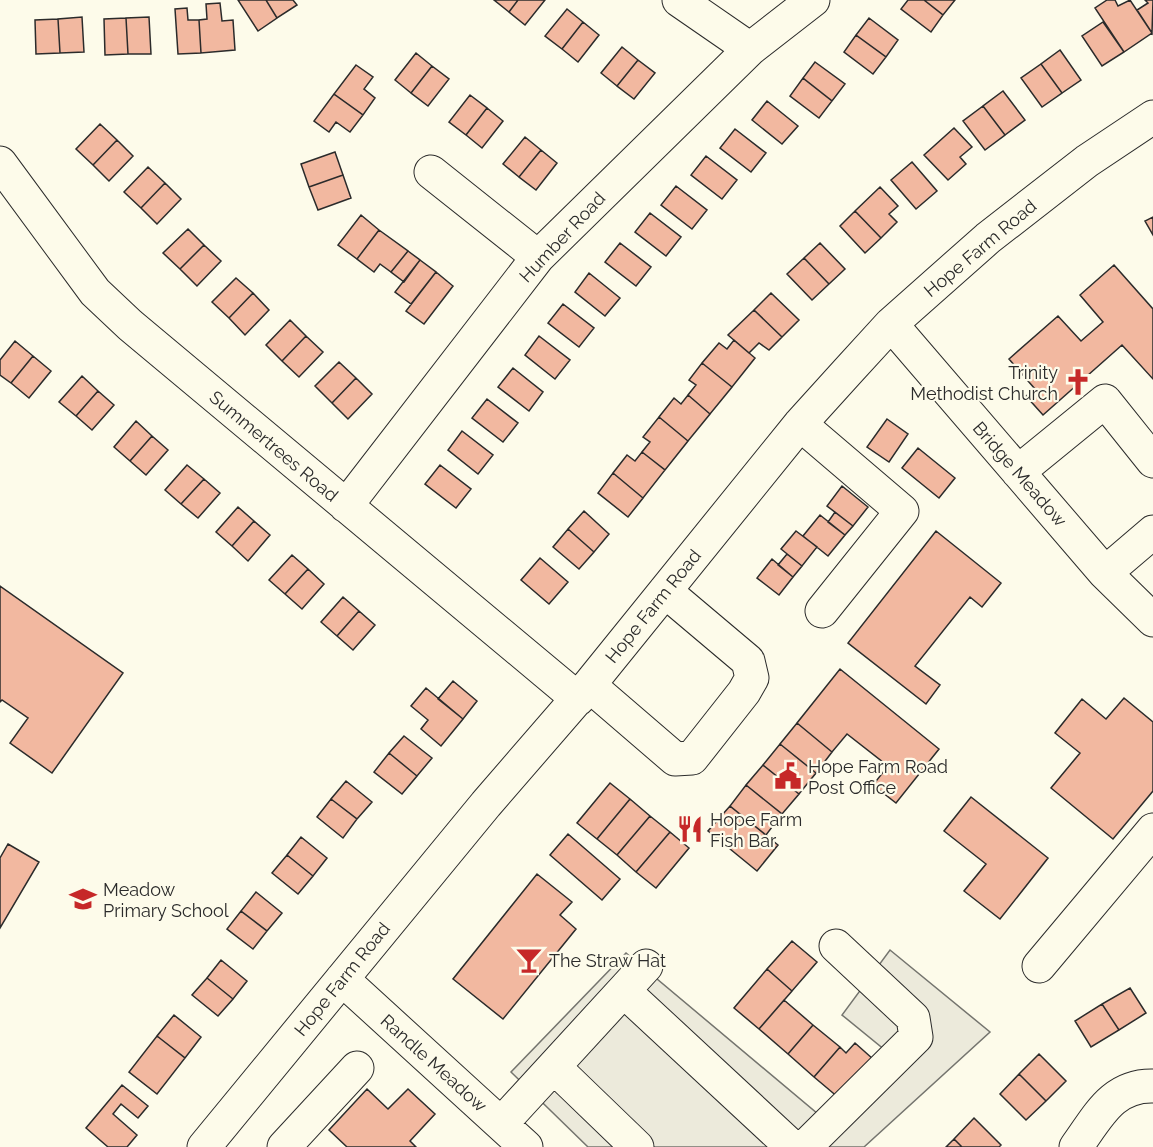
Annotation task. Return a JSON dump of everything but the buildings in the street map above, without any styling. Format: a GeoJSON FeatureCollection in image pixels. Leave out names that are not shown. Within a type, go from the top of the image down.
{"type":"FeatureCollection","features":[{"type":"Feature","properties":{"kind":"street"},"geometry":{"type":"LineString","coordinates":[[679,0],[750,49]]}},
{"type":"Feature","properties":{"kind":"street","name":"Humber Road"},"geometry":{"type":"LineString","coordinates":[[346,506],[538,257],[750,49],[813,0]]}},
{"type":"Feature","properties":{"kind":"street","name":"Hope Farm Road"},"geometry":{"type":"LineString","coordinates":[[206,1146],[486,804],[584,692],[800,424],[891,324],[988,238],[1087,161],[1153,117]]}},
{"type":"Feature","properties":{"kind":"street","name":"Summertrees Road"},"geometry":{"type":"LineString","coordinates":[[0,163],[95,292],[130,325],[346,506],[584,692],[675,759],[692,758],[744,692],[752,678],[748,661],[665,591]]}},
{"type":"Feature","properties":{"kind":"street"},"geometry":{"type":"LineString","coordinates":[[431,172],[538,257]]}},
{"type":"Feature","properties":{"kind":"street","name":"Bridge Meadow"},"geometry":{"type":"LineString","coordinates":[[891,324],[1105,573],[1153,620]]}},
{"type":"Feature","properties":{"kind":"street"},"geometry":{"type":"LineString","coordinates":[[1018,472],[1105,401],[1153,461]]}},
{"type":"Feature","properties":{"kind":"street"},"geometry":{"type":"LineString","coordinates":[[800,424],[902,511],[822,611]]}},
{"type":"Feature","properties":{"kind":"street"},"geometry":{"type":"LineString","coordinates":[[1105,573],[1153,532]]}},
{"type":"Feature","properties":{"kind":"street"},"geometry":{"type":"LineString","coordinates":[[1040,966],[1153,830]]}},
{"type":"Feature","properties":{"kind":"street"},"geometry":{"type":"LineString","coordinates":[[805,1147],[916,1037],[913,1018],[836,946]]}},
{"type":"Feature","properties":{"kind":"street"},"geometry":{"type":"LineString","coordinates":[[501,1124],[646,966]]}},
{"type":"Feature","properties":{"kind":"street","name":"Randle Meadow"},"geometry":{"type":"LineString","coordinates":[[342,979],[526,1147]]}},
{"type":"Feature","properties":{"kind":"street"},"geometry":{"type":"LineString","coordinates":[[624,991],[792,1147]]}},
{"type":"Feature","properties":{"kind":"street"},"geometry":{"type":"LineString","coordinates":[[554,1067],[637,1147]]}},
{"type":"Feature","properties":{"kind":"street"},"geometry":{"type":"LineString","coordinates":[[284,1147],[357,1068]]}},
{"type":"Feature","properties":{"kind":"street"},"geometry":{"type":"LineString","coordinates":[[1076,1147],[1104,1108],[1122,1091],[1153,1086]]}},
{"type":"Feature","properties":{"kind":"shaded area"},"geometry":{"type":"Polygon","coordinates":[[[890,950],[990,1032],[864,1147],[588,1147],[511,1072],[626,953],[830,1124],[902,1064],[842,1015],[890,950]]]}},
{"type":"Feature","properties":{"kind":"place","name":"Trinity Methodist Church"},"geometry":{"type":"Point","coordinates":[1078,382]}},
{"type":"Feature","properties":{"kind":"place","name":"Hope Farm Road Post Office"},"geometry":{"type":"Point","coordinates":[788,776]}},
{"type":"Feature","properties":{"kind":"place","name":"Hope Farm Fish Bar"},"geometry":{"type":"Point","coordinates":[690,829]}},
{"type":"Feature","properties":{"kind":"place","name":"Meadow Primary School"},"geometry":{"type":"Point","coordinates":[83,899]}},
{"type":"Feature","properties":{"kind":"place","name":"The Straw Hat"},"geometry":{"type":"Point","coordinates":[529,960]}}]}
